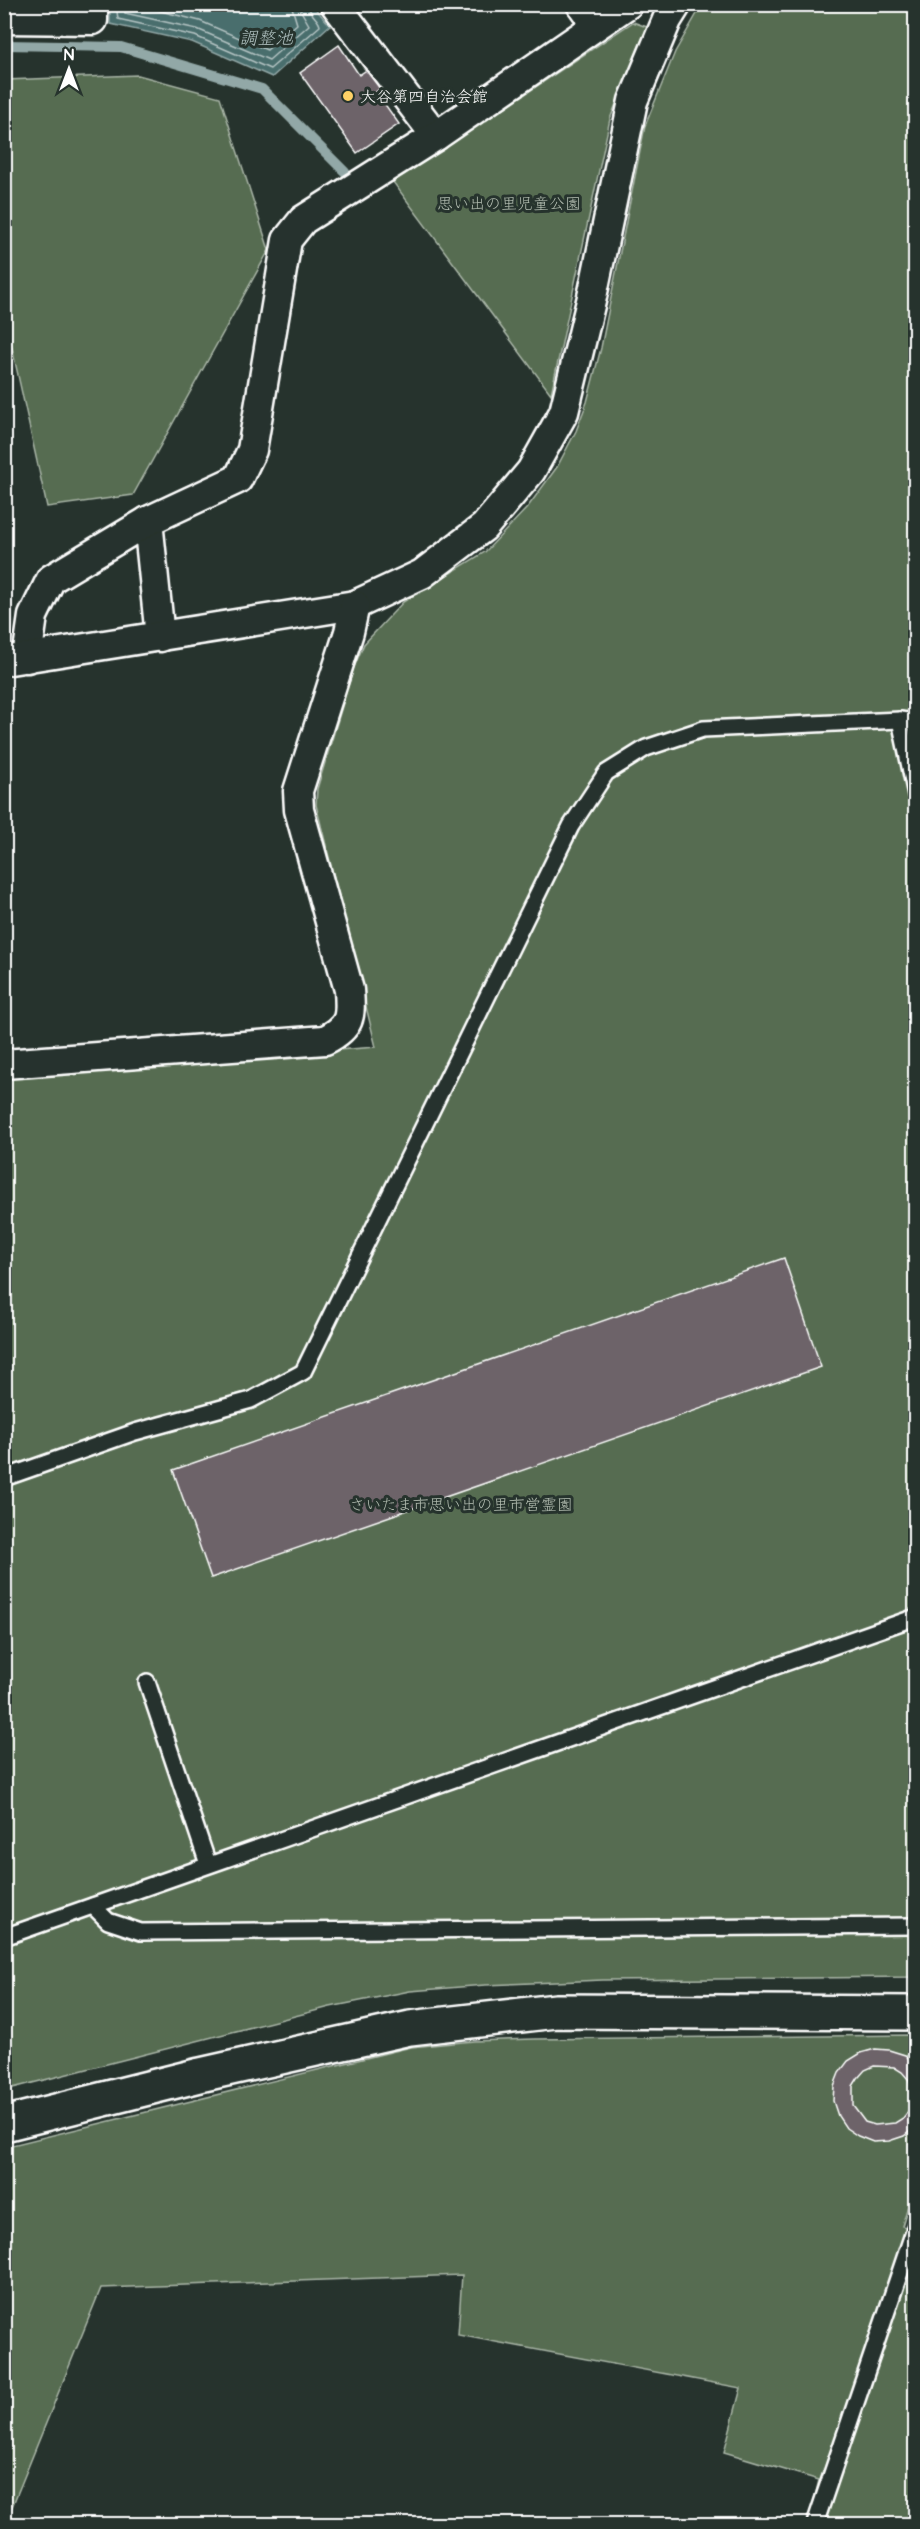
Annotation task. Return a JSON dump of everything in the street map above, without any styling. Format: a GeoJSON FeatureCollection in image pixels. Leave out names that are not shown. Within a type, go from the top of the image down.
{"type":"FeatureCollection","features":[{"type":"Feature","properties":{"kind":"street"},"geometry":{"type":"LineString","coordinates":[[4,19],[93,20],[93,4]]}},
{"type":"Feature","properties":{"kind":"street"},"geometry":{"type":"LineString","coordinates":[[335,4],[436,136]]}},
{"type":"Feature","properties":{"kind":"street"},"geometry":{"type":"LineString","coordinates":[[16,660],[33,616],[51,579],[148,521],[238,479],[252,450],[286,240],[303,220],[436,136],[589,15],[628,4]]}},
{"type":"Feature","properties":{"kind":"street"},"geometry":{"type":"LineString","coordinates":[[16,660],[355,606],[422,574],[484,527],[531,471],[564,412],[592,297],[633,101],[667,20],[677,4]]}},
{"type":"Feature","properties":{"kind":"street"},"geometry":{"type":"LineString","coordinates":[[148,521],[160,637]]}},
{"type":"Feature","properties":{"kind":"street"},"geometry":{"type":"LineString","coordinates":[[4,1064],[325,1040],[339,1033],[348,1023],[349,990],[299,810],[298,791],[350,632],[355,606]]}},
{"type":"Feature","properties":{"kind":"street"},"geometry":{"type":"LineString","coordinates":[[4,2124],[200,2075],[410,2028],[556,2011],[915,2013]]}},
{"type":"Feature","properties":{"kind":"lane"},"geometry":{"type":"LineString","coordinates":[[900,720],[915,795]]}},
{"type":"Feature","properties":{"kind":"lane"},"geometry":{"type":"LineString","coordinates":[[4,1478],[135,1432],[251,1400],[303,1372],[571,826],[606,773],[646,748],[703,729],[900,720],[915,722]]}},
{"type":"Feature","properties":{"kind":"lane"},"geometry":{"type":"LineString","coordinates":[[4,1937],[915,1617]]}},
{"type":"Feature","properties":{"kind":"lane"},"geometry":{"type":"LineString","coordinates":[[147,1682],[208,1864]]}},
{"type":"Feature","properties":{"kind":"lane"},"geometry":{"type":"LineString","coordinates":[[93,1906],[108,1921],[141,1932],[915,1926]]}},
{"type":"Feature","properties":{"kind":"lane"},"geometry":{"type":"LineString","coordinates":[[815,2524],[915,2225]]}},
{"type":"Feature","properties":{"kind":"green space","name":"さいたま市思い出の里市営霊園"},"geometry":{"type":"Polygon","coordinates":[[[702,5],[915,5],[915,1977],[603,1980],[410,1991],[330,2007],[5,2090],[5,1076],[376,1047],[316,805],[317,789],[354,667],[364,644],[403,602],[485,552],[527,508],[557,467],[576,431],[587,402],[601,348],[645,126],[675,52],[702,5]]]}},
{"type":"Feature","properties":{"kind":"green space","name":"思い出の里児童公園"},"geometry":{"type":"Polygon","coordinates":[[[633,22],[647,27],[610,119],[551,394],[393,182],[633,22]]]}},
{"type":"Feature","properties":{"kind":"green space"},"geometry":{"type":"Polygon","coordinates":[[[138,75],[220,97],[269,250],[133,495],[47,507],[5,316],[5,80],[138,75]]]}},
{"type":"Feature","properties":{"kind":"green space"},"geometry":{"type":"Polygon","coordinates":[[[915,2035],[915,2182],[902,2226],[916,2229],[915,2524],[808,2524],[819,2480],[724,2452],[741,2388],[458,2335],[462,2275],[101,2288],[5,2524],[4,2147],[411,2047],[474,2041],[535,2039],[915,2035]]]}},
{"type":"Feature","properties":{"kind":"water","name":"調整池"},"geometry":{"type":"Polygon","coordinates":[[[110,5],[312,5],[330,25],[272,77],[192,42],[110,24],[110,5]]]}},
{"type":"Feature","properties":{"kind":"building"},"geometry":{"type":"Polygon","coordinates":[[[339,45],[359,75],[368,69],[382,87],[376,92],[399,124],[357,153],[300,73],[339,45]]]}},
{"type":"Feature","properties":{"kind":"building"},"geometry":{"type":"Polygon","coordinates":[[[784,1258],[821,1367],[211,1578],[173,1470],[784,1258]]]}},
{"type":"Feature","properties":{"kind":"building"},"geometry":{"type":"Polygon","coordinates":[[[875,2049],[889,2050],[905,2055],[916,2065],[916,2126],[904,2136],[889,2141],[873,2142],[846,2128],[838,2116],[833,2101],[834,2086],[839,2073],[848,2061],[861,2053],[875,2049]],[[874,2066],[865,2070],[853,2086],[853,2106],[865,2122],[875,2125],[895,2123],[903,2118],[910,2109],[913,2100],[909,2080],[894,2067],[874,2066]]]}},
{"type":"Feature","properties":{"kind":"waterway"},"geometry":{"type":"LineString","coordinates":[[4,45],[121,47],[262,89],[345,172]]}},
{"type":"Feature","properties":{"kind":"place","name":"大谷第四自治会館"},"geometry":{"type":"Point","coordinates":[348,96]}}]}
